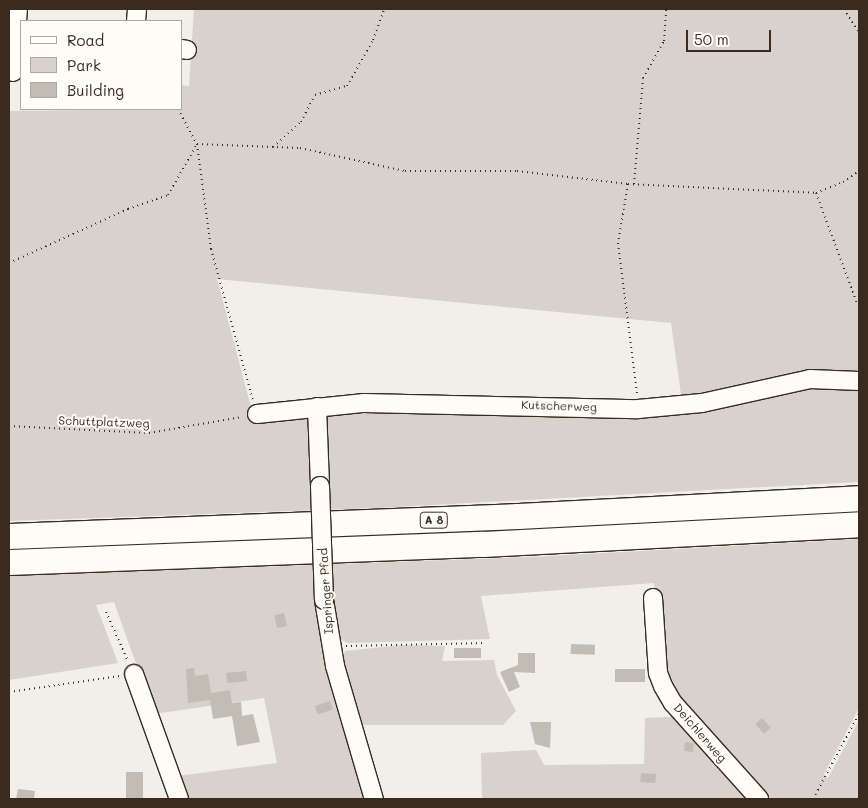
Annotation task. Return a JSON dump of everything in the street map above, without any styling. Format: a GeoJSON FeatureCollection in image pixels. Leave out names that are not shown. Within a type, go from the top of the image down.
{"type":"FeatureCollection","features":[{"type":"Feature","properties":{"kind":"highway","name":"A 8"},"geometry":{"type":"LineString","coordinates":[[9,536],[440,520],[859,498]]}},
{"type":"Feature","properties":{"kind":"highway","name":"A 8"},"geometry":{"type":"LineString","coordinates":[[9,562],[483,544],[859,524]]}},
{"type":"Feature","properties":{"kind":"street"},"geometry":{"type":"LineString","coordinates":[[13,72],[18,9]]}},
{"type":"Feature","properties":{"kind":"street","name":"Kutscherweg"},"geometry":{"type":"LineString","coordinates":[[257,414],[317,407],[456,403],[638,409],[702,403],[810,379],[859,381]]}},
{"type":"Feature","properties":{"kind":"street","name":"Ispringer Pfad"},"geometry":{"type":"LineString","coordinates":[[317,407],[324,600],[331,648],[374,799]]}},
{"type":"Feature","properties":{"kind":"street","name":"Deichlerweg"},"geometry":{"type":"LineString","coordinates":[[653,598],[658,673],[663,686],[673,703],[758,799]]}},
{"type":"Feature","properties":{"kind":"street"},"geometry":{"type":"LineString","coordinates":[[134,674],[179,799]]}},
{"type":"Feature","properties":{"kind":"path"},"geometry":{"type":"LineString","coordinates":[[272,147],[301,122],[315,95],[347,86],[374,40],[384,9]]}},
{"type":"Feature","properties":{"kind":"path"},"geometry":{"type":"LineString","coordinates":[[634,184],[643,78],[664,41],[666,9]]}},
{"type":"Feature","properties":{"kind":"path"},"geometry":{"type":"LineString","coordinates":[[844,9],[859,33]]}},
{"type":"Feature","properties":{"kind":"path"},"geometry":{"type":"LineString","coordinates":[[179,110],[197,144],[211,248],[257,414]]}},
{"type":"Feature","properties":{"kind":"path"},"geometry":{"type":"LineString","coordinates":[[197,144],[300,148],[405,171],[517,171],[628,184],[816,193],[843,182],[859,171]]}},
{"type":"Feature","properties":{"kind":"path"},"geometry":{"type":"LineString","coordinates":[[9,263],[14,259],[128,209],[168,196],[197,144]]}},
{"type":"Feature","properties":{"kind":"path"},"geometry":{"type":"LineString","coordinates":[[628,184],[618,243],[638,409]]}},
{"type":"Feature","properties":{"kind":"path"},"geometry":{"type":"LineString","coordinates":[[816,193],[857,303]]}},
{"type":"Feature","properties":{"kind":"path"},"geometry":{"type":"LineString","coordinates":[[9,259],[14,259]]}},
{"type":"Feature","properties":{"kind":"path","name":"Schuttplatzweg"},"geometry":{"type":"LineString","coordinates":[[9,426],[149,433],[257,414]]}},
{"type":"Feature","properties":{"kind":"path"},"geometry":{"type":"LineString","coordinates":[[9,692],[134,674],[106,612]]}},
{"type":"Feature","properties":{"kind":"path"},"geometry":{"type":"LineString","coordinates":[[331,648],[398,643],[486,643]]}},
{"type":"Feature","properties":{"kind":"path"},"geometry":{"type":"LineString","coordinates":[[813,799],[859,714]]}},
{"type":"Feature","properties":{"kind":"green space"},"geometry":{"type":"Polygon","coordinates":[[[194,9],[859,9],[859,482],[377,508],[9,521],[9,111],[182,110],[182,85],[189,86],[194,9]],[[217,279],[254,418],[335,409],[683,409],[671,323],[217,279]]]}},
{"type":"Feature","properties":{"kind":"green space"},"geometry":{"type":"Polygon","coordinates":[[[859,508],[859,512],[475,533],[9,550],[9,547],[859,508]]]}},
{"type":"Feature","properties":{"kind":"green space"},"geometry":{"type":"Polygon","coordinates":[[[859,539],[859,708],[824,774],[828,778],[859,720],[859,799],[482,799],[481,753],[536,750],[544,765],[644,764],[645,718],[690,716],[664,675],[654,583],[481,596],[490,639],[348,643],[335,637],[317,571],[371,799],[188,799],[177,776],[277,763],[264,698],[154,714],[114,602],[96,605],[118,663],[9,680],[9,576],[531,557],[859,539]]]}},
{"type":"Feature","properties":{"kind":"green space"},"geometry":{"type":"Polygon","coordinates":[[[402,645],[445,646],[442,661],[494,660],[497,675],[516,711],[503,725],[358,725],[348,693],[343,658],[345,651],[402,645]]]}},
{"type":"Feature","properties":{"kind":"building"},"geometry":{"type":"Polygon","coordinates":[[[284,613],[287,626],[277,628],[274,615],[284,613]]]}},
{"type":"Feature","properties":{"kind":"building"},"geometry":{"type":"Polygon","coordinates":[[[571,644],[595,645],[595,655],[571,654],[571,644]]]}},
{"type":"Feature","properties":{"kind":"building"},"geometry":{"type":"Polygon","coordinates":[[[454,648],[481,648],[481,658],[454,658],[454,648]]]}},
{"type":"Feature","properties":{"kind":"building"},"geometry":{"type":"Polygon","coordinates":[[[518,653],[535,653],[535,673],[514,672],[520,687],[509,692],[500,672],[518,665],[518,653]]]}},
{"type":"Feature","properties":{"kind":"building"},"geometry":{"type":"Polygon","coordinates":[[[194,668],[195,676],[208,674],[211,693],[230,690],[232,703],[241,702],[242,716],[253,714],[260,742],[237,746],[232,716],[213,719],[210,700],[188,703],[186,669],[194,668]]]}},
{"type":"Feature","properties":{"kind":"building"},"geometry":{"type":"Polygon","coordinates":[[[615,669],[645,669],[645,682],[615,682],[615,669]]]}},
{"type":"Feature","properties":{"kind":"building"},"geometry":{"type":"Polygon","coordinates":[[[246,671],[247,681],[227,683],[226,673],[246,671]]]}},
{"type":"Feature","properties":{"kind":"building"},"geometry":{"type":"Polygon","coordinates":[[[330,701],[333,710],[318,715],[315,706],[330,701]]]}},
{"type":"Feature","properties":{"kind":"building"},"geometry":{"type":"Polygon","coordinates":[[[762,718],[771,728],[764,734],[755,724],[762,718]]]}},
{"type":"Feature","properties":{"kind":"building"},"geometry":{"type":"Polygon","coordinates":[[[530,722],[551,722],[550,748],[535,744],[530,722]]]}},
{"type":"Feature","properties":{"kind":"building"},"geometry":{"type":"Polygon","coordinates":[[[685,742],[694,743],[693,752],[684,751],[685,742]]]}},
{"type":"Feature","properties":{"kind":"building"},"geometry":{"type":"Polygon","coordinates":[[[126,772],[143,772],[143,799],[126,799],[126,772]]]}},
{"type":"Feature","properties":{"kind":"building"},"geometry":{"type":"Polygon","coordinates":[[[641,773],[656,774],[655,783],[640,782],[641,773]]]}},
{"type":"Feature","properties":{"kind":"building"},"geometry":{"type":"Polygon","coordinates":[[[18,789],[35,791],[34,799],[16,799],[18,789]]]}}]}
